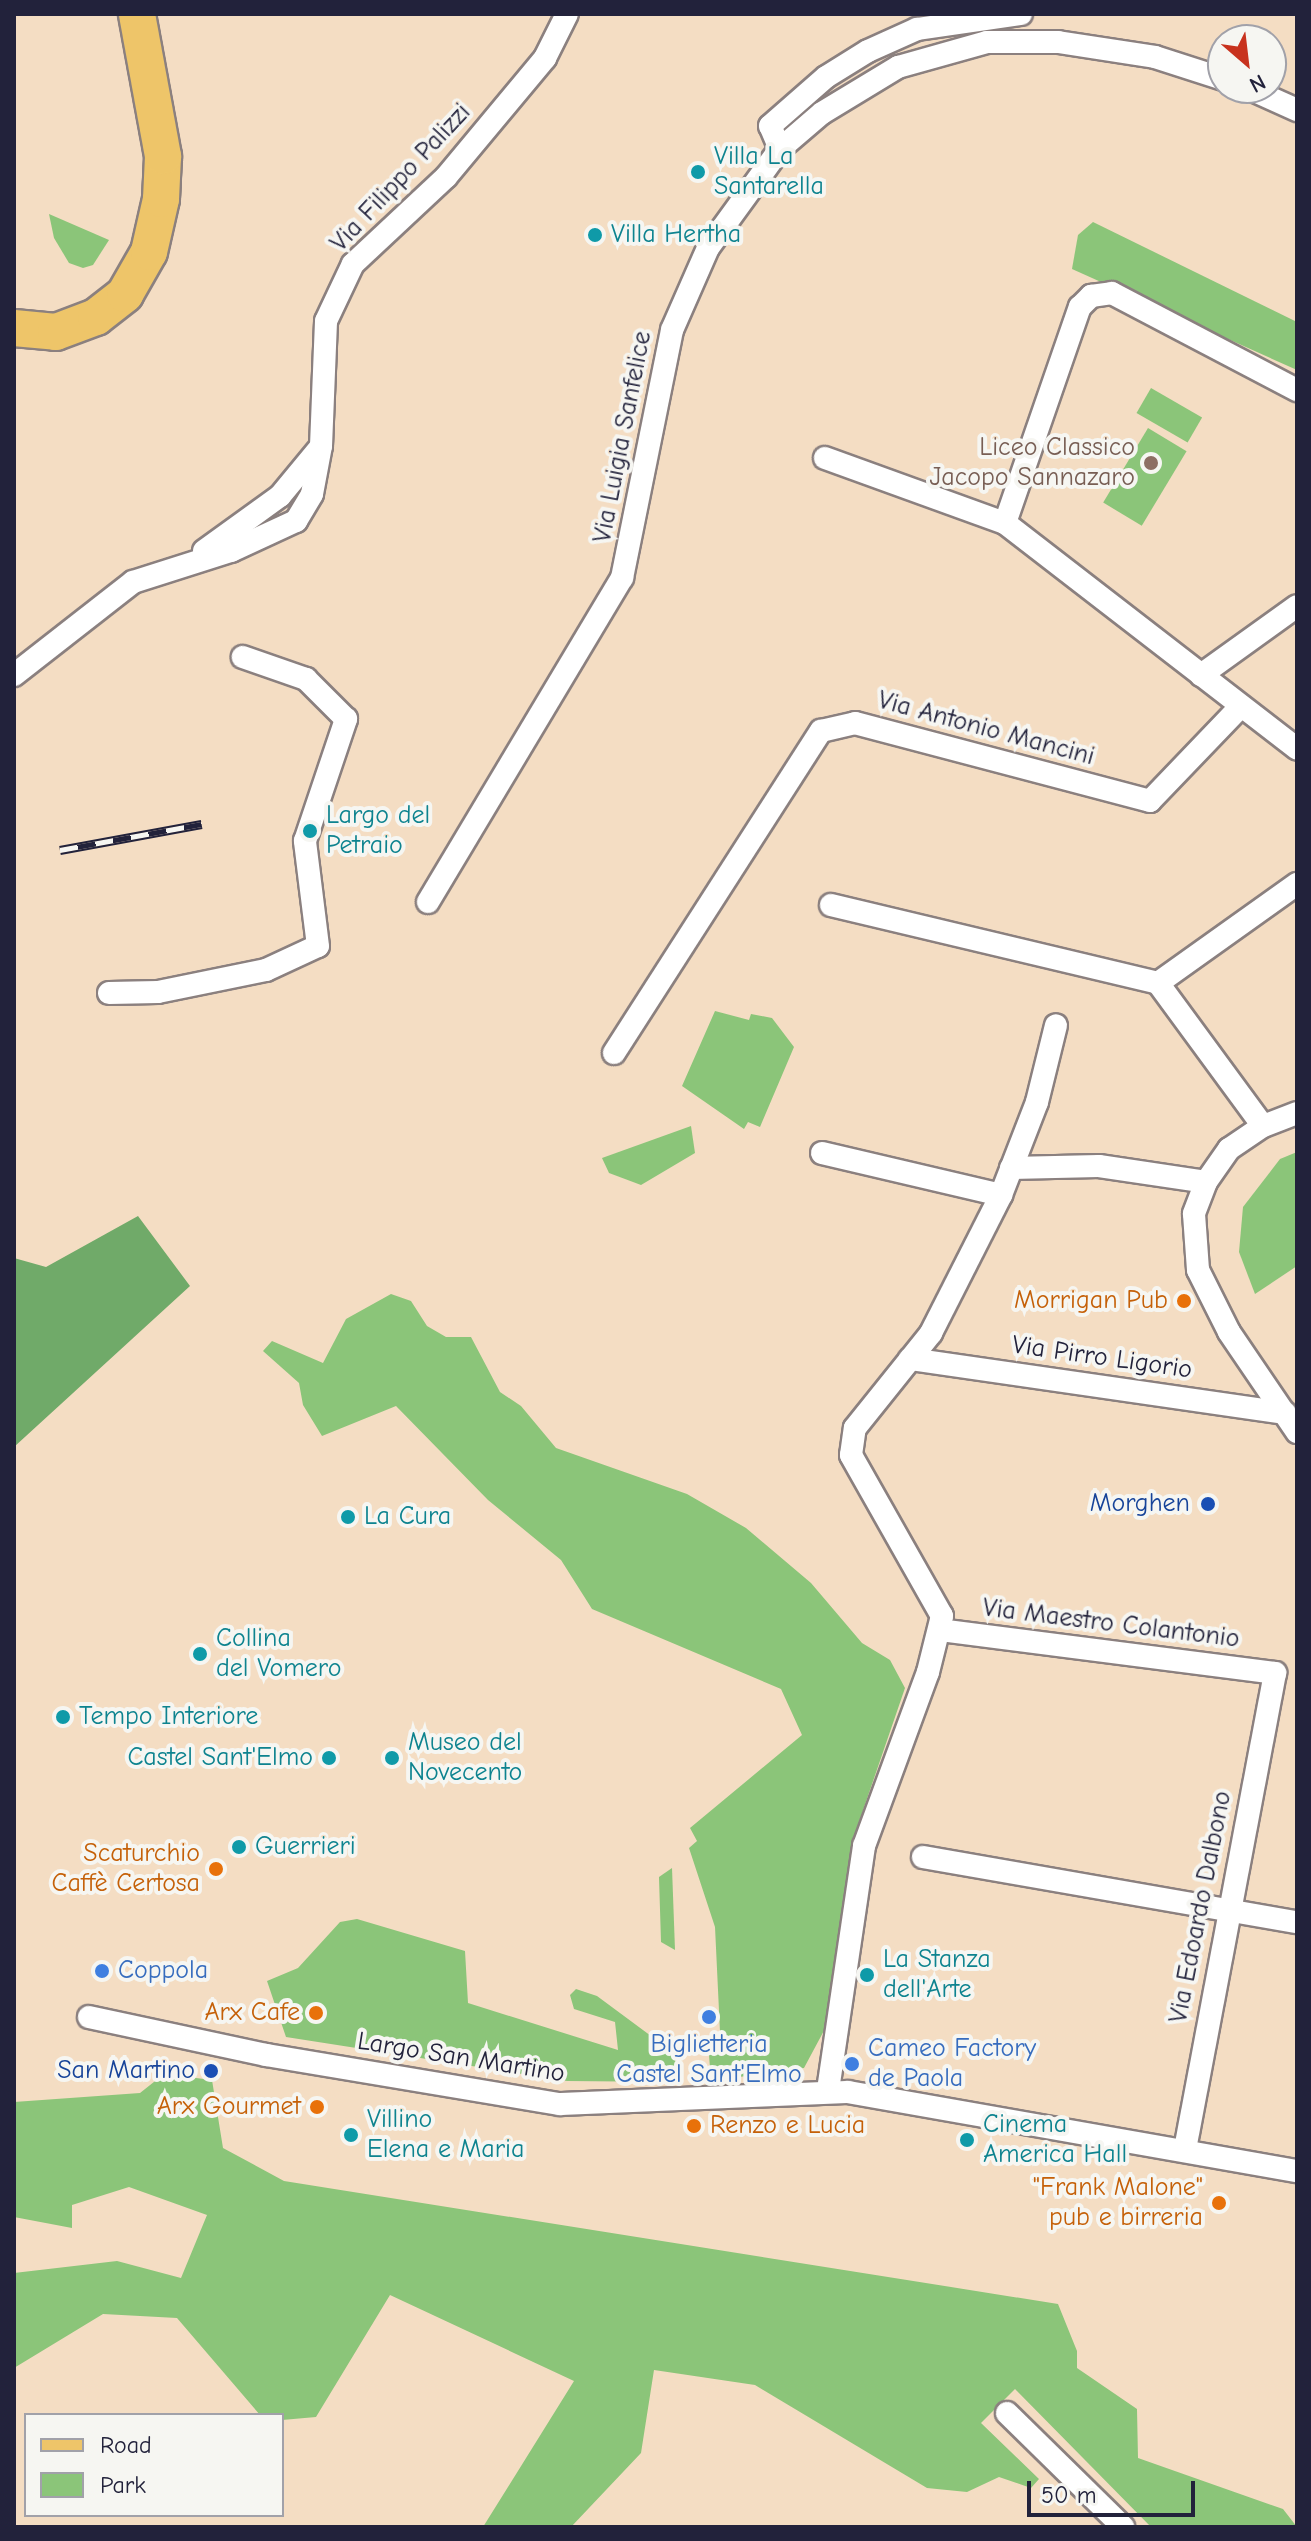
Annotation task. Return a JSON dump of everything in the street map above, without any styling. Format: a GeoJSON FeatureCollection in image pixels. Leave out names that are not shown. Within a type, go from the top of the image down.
{"type":"FeatureCollection","features":[{"type":"Feature","properties":{"kind":"main road"},"geometry":{"type":"LineString","coordinates":[[14,328],[56,332],[96,317],[125,294],[149,252],[161,199],[163,156],[137,14]]}},
{"type":"Feature","properties":{"kind":"street","name":"Via Filippo Palizzi"},"geometry":{"type":"LineString","coordinates":[[14,675],[133,582],[194,558],[280,496],[321,446],[326,321],[353,264],[446,177],[545,58],[567,14]]}},
{"type":"Feature","properties":{"kind":"street"},"geometry":{"type":"LineString","coordinates":[[780,149],[770,126],[826,77],[868,51],[917,29],[1021,14]]}},
{"type":"Feature","properties":{"kind":"street","name":"Via Luigia Sanfelice"},"geometry":{"type":"LineString","coordinates":[[428,902],[622,578],[672,330],[708,248],[780,149],[822,113],[898,67],[987,42],[1058,42],[1142,55],[1207,74]]}},
{"type":"Feature","properties":{"kind":"street"},"geometry":{"type":"LineString","coordinates":[[1005,523],[1080,307],[1091,296],[1112,293],[1297,390]]}},
{"type":"Feature","properties":{"kind":"street"},"geometry":{"type":"LineString","coordinates":[[825,458],[1005,523],[1297,749]]}},
{"type":"Feature","properties":{"kind":"street"},"geometry":{"type":"LineString","coordinates":[[1201,675],[1297,606]]}},
{"type":"Feature","properties":{"kind":"street"},"geometry":{"type":"LineString","coordinates":[[109,993],[158,992],[266,970],[318,946],[305,841],[346,719],[306,679],[243,657]]}},
{"type":"Feature","properties":{"kind":"street","name":"Via Antonio Mancini"},"geometry":{"type":"LineString","coordinates":[[614,1053],[821,731],[855,723],[1150,801],[1240,707]]}},
{"type":"Feature","properties":{"kind":"street"},"geometry":{"type":"LineString","coordinates":[[1158,983],[1297,884]]}},
{"type":"Feature","properties":{"kind":"street"},"geometry":{"type":"LineString","coordinates":[[831,905],[1158,983],[1263,1126]]}},
{"type":"Feature","properties":{"kind":"street"},"geometry":{"type":"LineString","coordinates":[[828,2090],[864,1846],[940,1630],[942,1616],[851,1455],[855,1428],[931,1333],[1001,1195],[1037,1102],[1056,1025]]}},
{"type":"Feature","properties":{"kind":"street"},"geometry":{"type":"LineString","coordinates":[[1291,1423],[1229,1332],[1198,1270],[1194,1214],[1206,1182],[1229,1149],[1263,1126],[1297,1113]]}},
{"type":"Feature","properties":{"kind":"street"},"geometry":{"type":"LineString","coordinates":[[822,1153],[1001,1195]]}},
{"type":"Feature","properties":{"kind":"street"},"geometry":{"type":"LineString","coordinates":[[1011,1168],[1099,1166],[1206,1182]]}},
{"type":"Feature","properties":{"kind":"street","name":"Via Pirro Ligorio"},"geometry":{"type":"LineString","coordinates":[[910,1359],[1291,1423]]}},
{"type":"Feature","properties":{"kind":"street","name":"Via Maestro Colantonio"},"geometry":{"type":"LineString","coordinates":[[940,1630],[1275,1673]]}},
{"type":"Feature","properties":{"kind":"street","name":"Via Edoardo Dalbono"},"geometry":{"type":"LineString","coordinates":[[1185,2151],[1275,1673]]}},
{"type":"Feature","properties":{"kind":"street"},"geometry":{"type":"LineString","coordinates":[[923,1857],[1297,1922]]}},
{"type":"Feature","properties":{"kind":"street","name":"Largo San Martino"},"geometry":{"type":"LineString","coordinates":[[89,2017],[266,2055],[560,2104],[828,2090],[1297,2171]]}},
{"type":"Feature","properties":{"kind":"street"},"geometry":{"type":"LineString","coordinates":[[1007,2413],[1123,2527]]}},
{"type":"Feature","properties":{"kind":"green space"},"geometry":{"type":"Polygon","coordinates":[[[49,214],[109,240],[93,265],[83,268],[69,263],[54,238],[49,214]]]}},
{"type":"Feature","properties":{"kind":"green space"},"geometry":{"type":"Polygon","coordinates":[[[1093,222],[1297,322],[1297,370],[1072,269],[1078,235],[1093,222]]]}},
{"type":"Feature","properties":{"kind":"green space"},"geometry":{"type":"Polygon","coordinates":[[[1151,388],[1202,418],[1188,443],[1136,413],[1151,388]]]}},
{"type":"Feature","properties":{"kind":"green space"},"geometry":{"type":"Polygon","coordinates":[[[1148,428],[1187,451],[1142,526],[1103,503],[1148,428]]]}},
{"type":"Feature","properties":{"kind":"green space"},"geometry":{"type":"Polygon","coordinates":[[[715,1011],[749,1020],[751,1014],[772,1018],[794,1047],[760,1127],[748,1122],[744,1129],[682,1086],[715,1011]]]}},
{"type":"Feature","properties":{"kind":"green space"},"geometry":{"type":"Polygon","coordinates":[[[691,1126],[695,1153],[641,1185],[609,1173],[602,1158],[691,1126]]]}},
{"type":"Feature","properties":{"kind":"green space"},"geometry":{"type":"Polygon","coordinates":[[[1297,1152],[1297,1266],[1255,1294],[1239,1252],[1243,1207],[1280,1159],[1297,1152]]]}},
{"type":"Feature","properties":{"kind":"green space"},"geometry":{"type":"Polygon","coordinates":[[[138,1216],[190,1286],[14,1447],[14,1258],[46,1267],[138,1216]]]}},
{"type":"Feature","properties":{"kind":"green space"},"geometry":{"type":"Polygon","coordinates":[[[391,1294],[411,1301],[427,1326],[446,1337],[471,1337],[500,1392],[521,1406],[556,1448],[687,1494],[746,1528],[811,1583],[862,1643],[890,1660],[905,1688],[859,1822],[827,2025],[804,2068],[711,2081],[709,2055],[721,2053],[715,1927],[689,1848],[697,1841],[690,1828],[802,1735],[781,1689],[592,1609],[561,1560],[488,1500],[396,1406],[322,1436],[303,1405],[299,1383],[263,1351],[272,1341],[323,1363],[346,1319],[391,1294]]]}},
{"type":"Feature","properties":{"kind":"green space"},"geometry":{"type":"Polygon","coordinates":[[[672,1868],[675,1950],[661,1942],[659,1877],[672,1868]]]}},
{"type":"Feature","properties":{"kind":"green space"},"geometry":{"type":"Polygon","coordinates":[[[357,1919],[465,1951],[468,2003],[618,2050],[615,2022],[574,2009],[570,1995],[576,1989],[597,1996],[674,2053],[679,2082],[567,2081],[286,2037],[267,1981],[298,1968],[340,1922],[357,1919]]]}},
{"type":"Feature","properties":{"kind":"green space"},"geometry":{"type":"Polygon","coordinates":[[[164,2074],[212,2080],[223,2148],[284,2181],[1058,2304],[1077,2351],[1077,2368],[1137,2409],[1138,2458],[1283,2509],[1297,2527],[1151,2527],[1015,2389],[981,2423],[1039,2479],[1031,2488],[999,2477],[967,2492],[927,2488],[755,2385],[654,2370],[641,2453],[571,2527],[483,2527],[574,2381],[390,2295],[316,2417],[284,2420],[284,2413],[258,2413],[177,2318],[103,2314],[14,2368],[14,2273],[117,2261],[181,2278],[207,2215],[129,2187],[72,2205],[72,2228],[14,2217],[14,2102],[140,2093],[164,2074]]]}},
{"type":"Feature","properties":{"kind":"railway"},"geometry":{"type":"LineString","coordinates":[[60,850],[202,824]]}},
{"type":"Feature","properties":{"kind":"place","name":"Villa La Santarella"},"geometry":{"type":"Point","coordinates":[698,172]}},
{"type":"Feature","properties":{"kind":"place","name":"Villa Hertha"},"geometry":{"type":"Point","coordinates":[595,235]}},
{"type":"Feature","properties":{"kind":"place","name":"Liceo Classico Jacopo Sannazaro"},"geometry":{"type":"Point","coordinates":[1151,463]}},
{"type":"Feature","properties":{"kind":"place","name":"Largo del Petraio"},"geometry":{"type":"Point","coordinates":[310,831]}},
{"type":"Feature","properties":{"kind":"place","name":"Morrigan Pub"},"geometry":{"type":"Point","coordinates":[1184,1301]}},
{"type":"Feature","properties":{"kind":"place","name":"Morghen"},"geometry":{"type":"Point","coordinates":[1208,1504]}},
{"type":"Feature","properties":{"kind":"place","name":"La Cura"},"geometry":{"type":"Point","coordinates":[348,1517]}},
{"type":"Feature","properties":{"kind":"place","name":"Collina del Vomero"},"geometry":{"type":"Point","coordinates":[200,1654]}},
{"type":"Feature","properties":{"kind":"place","name":"Tempo Interiore"},"geometry":{"type":"Point","coordinates":[63,1717]}},
{"type":"Feature","properties":{"kind":"place","name":"Castel Sant'Elmo"},"geometry":{"type":"Point","coordinates":[329,1758]}},
{"type":"Feature","properties":{"kind":"place","name":"Museo del Novecento"},"geometry":{"type":"Point","coordinates":[392,1758]}},
{"type":"Feature","properties":{"kind":"place","name":"Guerrieri"},"geometry":{"type":"Point","coordinates":[239,1847]}},
{"type":"Feature","properties":{"kind":"place","name":"Scaturchio Caffè Certosa"},"geometry":{"type":"Point","coordinates":[216,1869]}},
{"type":"Feature","properties":{"kind":"place","name":"Coppola"},"geometry":{"type":"Point","coordinates":[102,1971]}},
{"type":"Feature","properties":{"kind":"place","name":"La Stanza dell'Arte"},"geometry":{"type":"Point","coordinates":[867,1975]}},
{"type":"Feature","properties":{"kind":"place","name":"Arx Cafe"},"geometry":{"type":"Point","coordinates":[316,2013]}},
{"type":"Feature","properties":{"kind":"place","name":"Biglietteria Castel Sant'Elmo"},"geometry":{"type":"Point","coordinates":[709,2017]}},
{"type":"Feature","properties":{"kind":"place","name":"Cameo Factory de Paola"},"geometry":{"type":"Point","coordinates":[852,2064]}},
{"type":"Feature","properties":{"kind":"place","name":"San Martino"},"geometry":{"type":"Point","coordinates":[211,2071]}},
{"type":"Feature","properties":{"kind":"place","name":"Arx Gourmet"},"geometry":{"type":"Point","coordinates":[317,2107]}},
{"type":"Feature","properties":{"kind":"place","name":"Renzo e Lucia"},"geometry":{"type":"Point","coordinates":[694,2126]}},
{"type":"Feature","properties":{"kind":"place","name":"Villino Elena e Maria"},"geometry":{"type":"Point","coordinates":[351,2135]}},
{"type":"Feature","properties":{"kind":"place","name":"Cinema America Hall"},"geometry":{"type":"Point","coordinates":[967,2140]}},
{"type":"Feature","properties":{"kind":"place","name":"\"Frank Malone\" pub e birreria"},"geometry":{"type":"Point","coordinates":[1219,2203]}}]}
